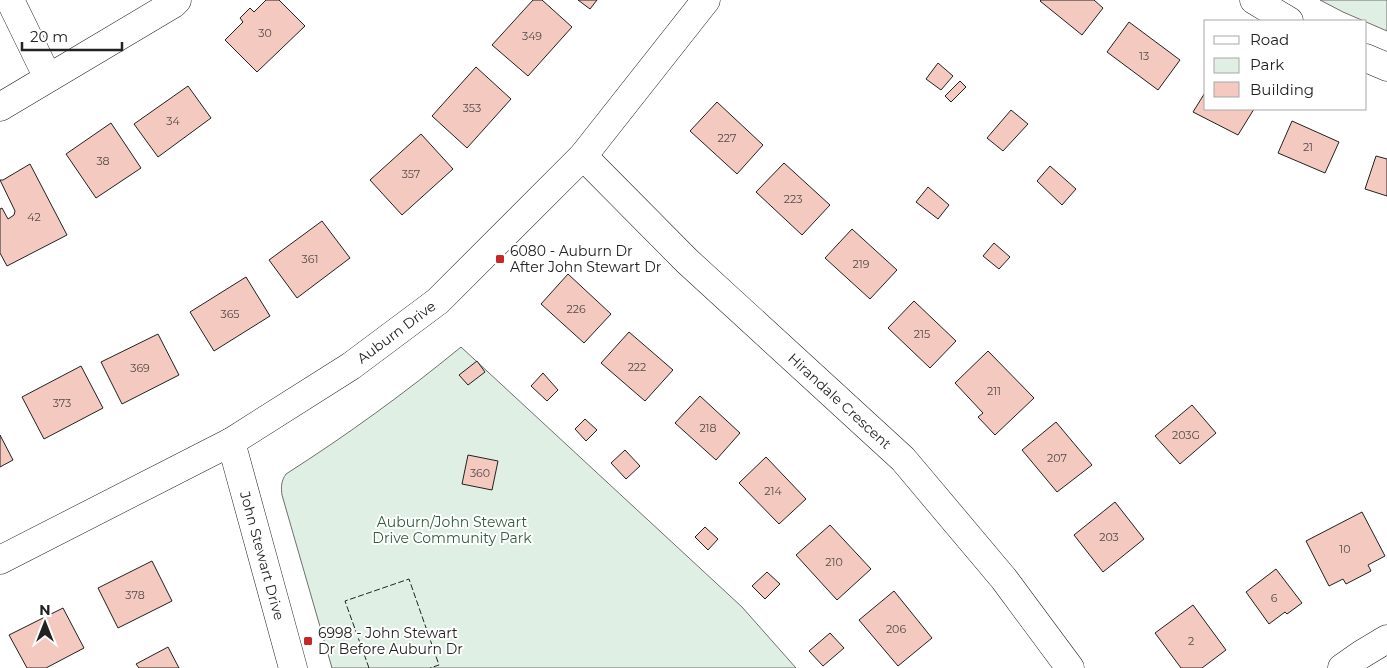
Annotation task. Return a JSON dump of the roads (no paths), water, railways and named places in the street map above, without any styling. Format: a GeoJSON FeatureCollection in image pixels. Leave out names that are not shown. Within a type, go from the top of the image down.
{"type":"FeatureCollection","features":[{"type":"Feature","properties":{"kind":"street"},"geometry":{"type":"LineString","coordinates":[[10,0],[48,78]]}},
{"type":"Feature","properties":{"kind":"street"},"geometry":{"type":"LineString","coordinates":[[0,107],[177,0]]}},
{"type":"Feature","properties":{"kind":"street","name":"Auburn Drive"},"geometry":{"type":"LineString","coordinates":[[0,560],[231,442],[351,366],[438,301],[583,156],[706,0]]}},
{"type":"Feature","properties":{"kind":"street"},"geometry":{"type":"LineString","coordinates":[[1254,0],[1287,20]]}},
{"type":"Feature","properties":{"kind":"street"},"geometry":{"type":"LineString","coordinates":[[1367,58],[1387,67]]}},
{"type":"Feature","properties":{"kind":"street","name":"Hirandale Crescent"},"geometry":{"type":"LineString","coordinates":[[583,156],[687,261],[903,459],[1004,579],[1070,668]]}},
{"type":"Feature","properties":{"kind":"street","name":"John Stewart Drive"},"geometry":{"type":"LineString","coordinates":[[231,442],[293,668]]}},
{"type":"Feature","properties":{"kind":"street"},"geometry":{"type":"LineString","coordinates":[[1342,668],[1387,639]]}},
{"type":"Feature","properties":{"kind":"place","name":"6080 - Auburn Dr After John Stewart Dr"},"geometry":{"type":"Point","coordinates":[500,259]}},
{"type":"Feature","properties":{"kind":"place","name":"6998 - John Stewart Dr Before Auburn Dr"},"geometry":{"type":"Point","coordinates":[308,641]}},
{"type":"Feature","properties":{"kind":"park label","name":"Auburn/John Stewart Drive Community Park"},"geometry":{"type":"Point","coordinates":[452,530]}}]}
